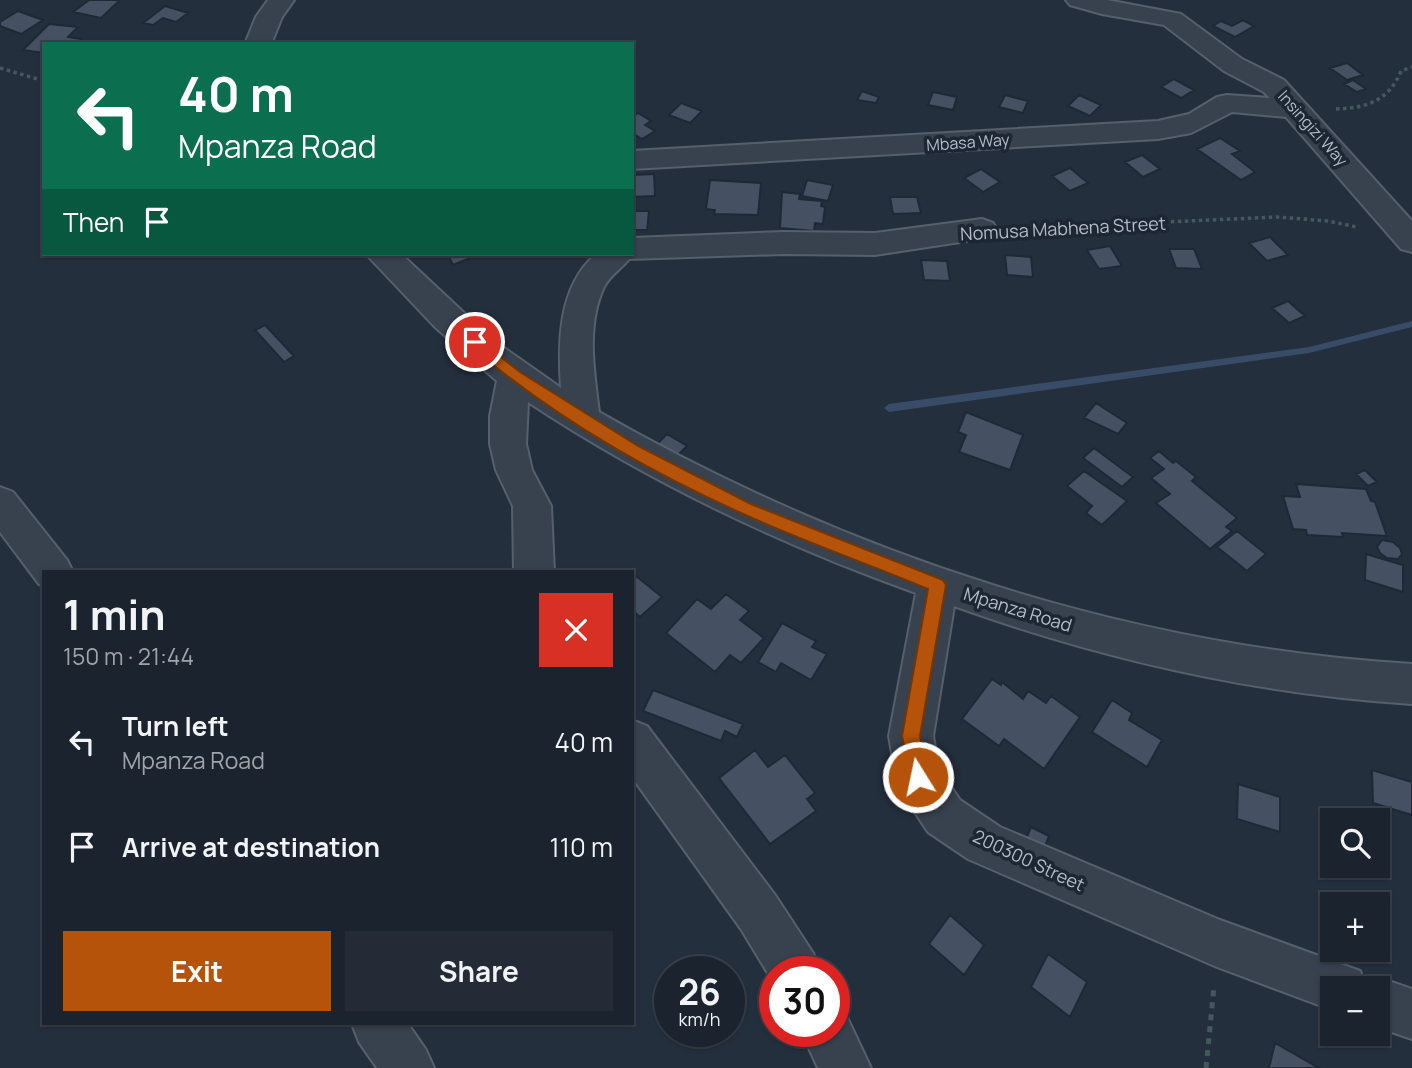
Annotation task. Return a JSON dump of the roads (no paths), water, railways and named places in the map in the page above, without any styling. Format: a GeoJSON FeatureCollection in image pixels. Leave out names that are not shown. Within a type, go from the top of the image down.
{"type":"FeatureCollection","features":[{"type":"Feature","properties":{"kind":"street"},"geometry":{"type":"LineString","coordinates":[[259,42],[269,17],[281,0]]}},
{"type":"Feature","properties":{"kind":"street","name":"Insingizi Way"},"geometry":{"type":"LineString","coordinates":[[1079,0],[1180,22],[1233,65],[1274,86],[1411,239]]}},
{"type":"Feature","properties":{"kind":"street","name":"Mbasa Way"},"geometry":{"type":"LineString","coordinates":[[634,160],[1158,130],[1190,124],[1227,103],[1297,109]]}},
{"type":"Feature","properties":{"kind":"street","name":"Nomusa Mabhena Street"},"geometry":{"type":"LineString","coordinates":[[634,249],[783,243],[875,244],[982,230]]}},
{"type":"Feature","properties":{"kind":"street","name":"Mpanza Road"},"geometry":{"type":"LineString","coordinates":[[384,256],[434,308],[515,376],[632,450],[746,508],[937,585],[1125,641],[1293,674],[1412,684]]}},
{"type":"Feature","properties":{"kind":"street"},"geometry":{"type":"LineString","coordinates":[[582,418],[576,364],[580,307],[587,282],[602,263],[613,256]]}},
{"type":"Feature","properties":{"kind":"street"},"geometry":{"type":"LineString","coordinates":[[515,376],[508,416],[508,444],[514,470],[532,506],[534,570]]}},
{"type":"Feature","properties":{"kind":"street"},"geometry":{"type":"LineString","coordinates":[[0,503],[51,570]]}},
{"type":"Feature","properties":{"kind":"street","name":"200300 Street"},"geometry":{"type":"LineString","coordinates":[[937,585],[911,736],[918,777],[944,816],[984,843],[1217,943],[1320,981]]}},
{"type":"Feature","properties":{"kind":"street"},"geometry":{"type":"LineString","coordinates":[[634,744],[758,912],[786,956]]}},
{"type":"Feature","properties":{"kind":"street"},"geometry":{"type":"LineString","coordinates":[[1390,1006],[1412,1014]]}},
{"type":"Feature","properties":{"kind":"street"},"geometry":{"type":"LineString","coordinates":[[378,1025],[408,1068]]}},
{"type":"Feature","properties":{"kind":"street"},"geometry":{"type":"LineString","coordinates":[[835,1047],[845,1068]]}},
{"type":"Feature","properties":{"kind":"waterway"},"geometry":{"type":"LineString","coordinates":[[889,408],[1309,350],[1412,324]]}}]}
